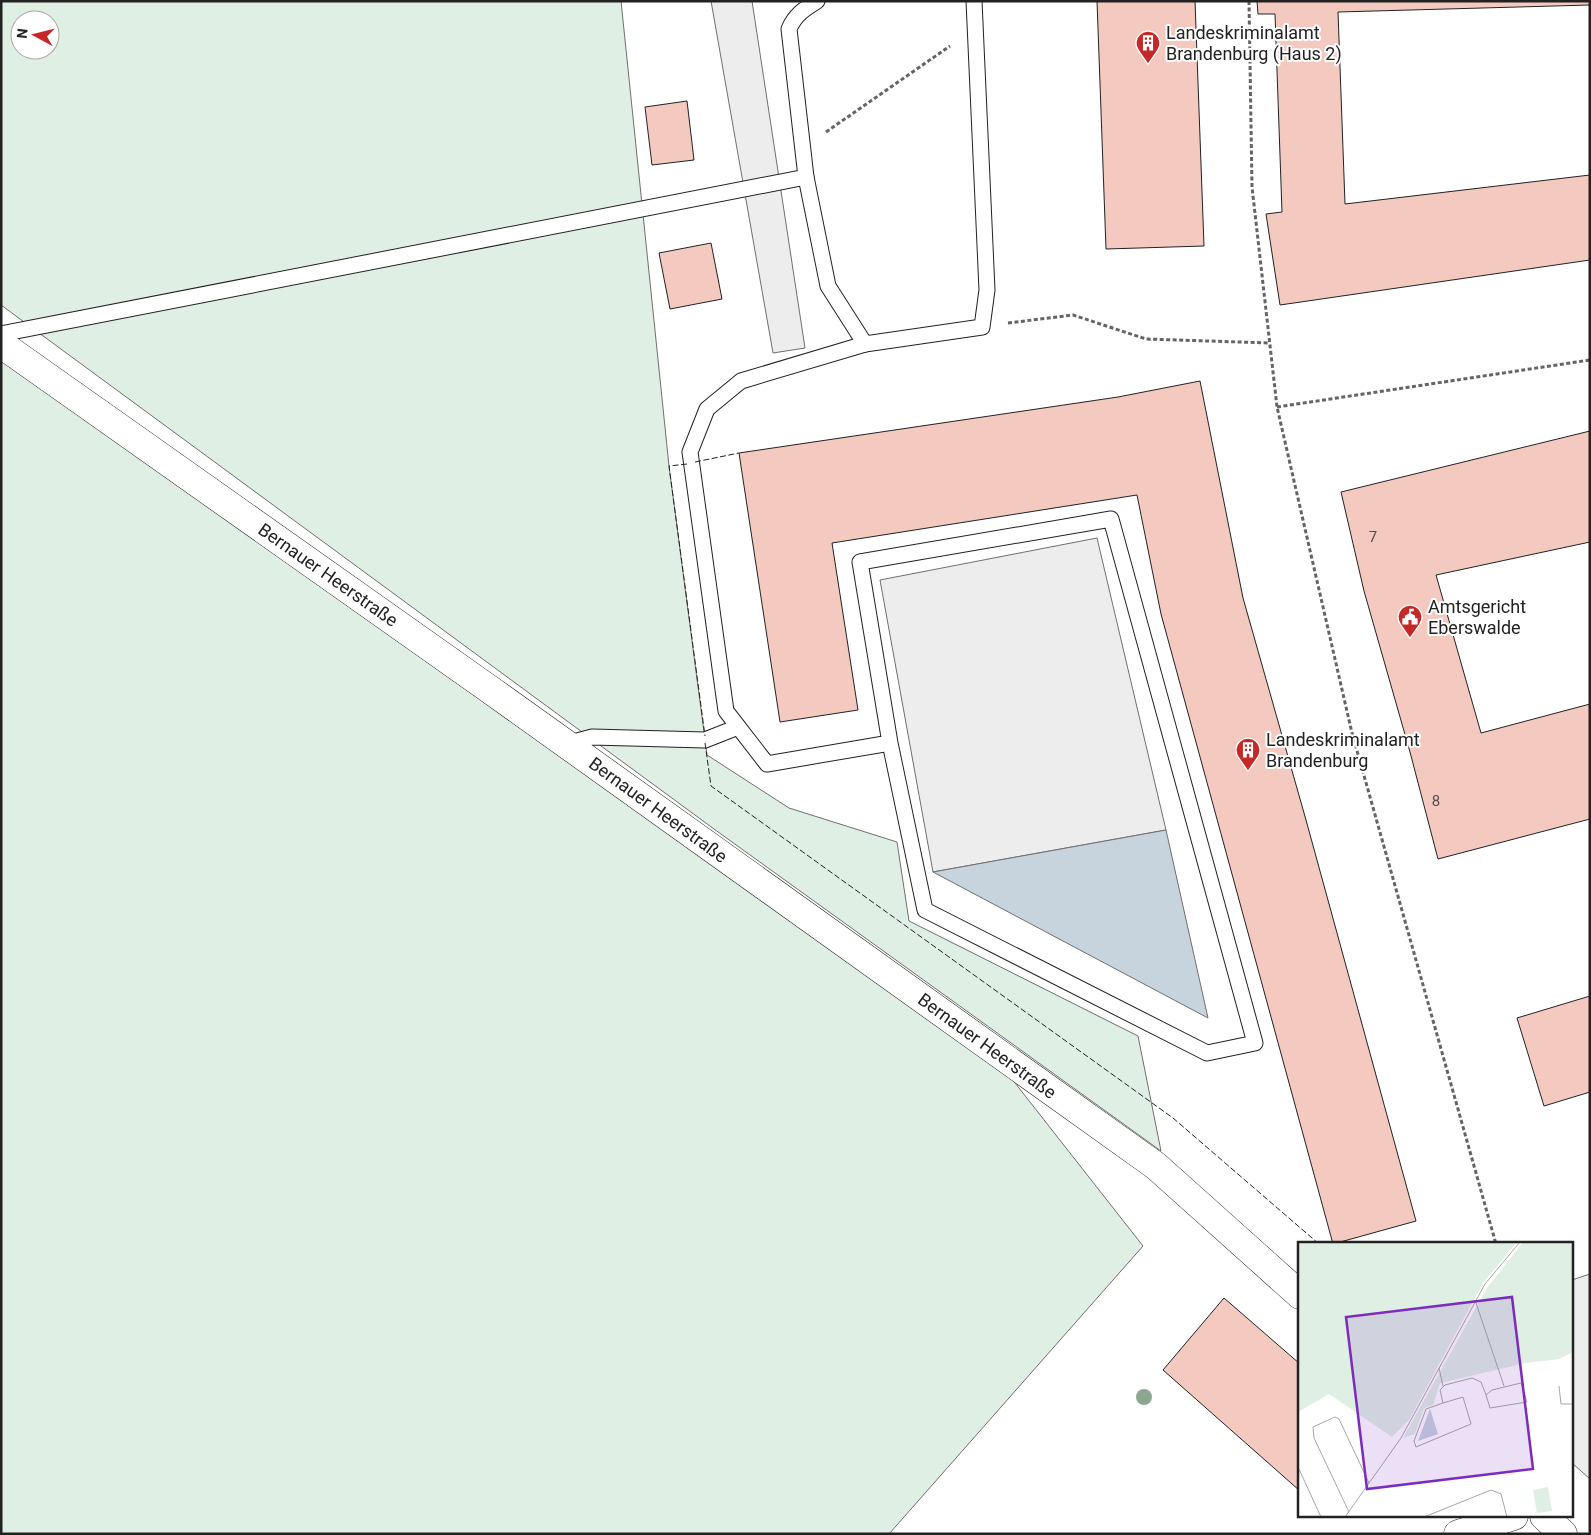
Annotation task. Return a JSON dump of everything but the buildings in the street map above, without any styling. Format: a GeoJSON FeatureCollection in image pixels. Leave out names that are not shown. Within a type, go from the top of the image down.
{"type":"FeatureCollection","features":[{"type":"Feature","properties":{"kind":"street","name":"Bernauer Heerstraße"},"geometry":{"type":"LineString","coordinates":[[1,344],[566,744],[1156,1166],[1298,1293]]}},
{"type":"Feature","properties":{"kind":"street"},"geometry":{"type":"LineString","coordinates":[[1458,1534],[1508,1518]]}},
{"type":"Feature","properties":{"kind":"street"},"geometry":{"type":"LineString","coordinates":[[1546,1518],[1563,1534]]}},
{"type":"Feature","properties":{"kind":"lane"},"geometry":{"type":"LineString","coordinates":[[817,1],[805,8],[794,18],[789,29],[806,177],[828,286],[865,344]]}},
{"type":"Feature","properties":{"kind":"lane"},"geometry":{"type":"LineString","coordinates":[[890,743],[767,764],[726,711],[690,452],[707,409],[741,381],[865,344],[982,327],[987,290],[974,1]]}},
{"type":"Feature","properties":{"kind":"lane"},"geometry":{"type":"LineString","coordinates":[[1,334],[806,177]]}},
{"type":"Feature","properties":{"kind":"lane"},"geometry":{"type":"LineString","coordinates":[[1111,519],[1255,1043],[1207,1053],[925,910],[890,743],[860,562],[1111,519]]}},
{"type":"Feature","properties":{"kind":"lane"},"geometry":{"type":"LineString","coordinates":[[566,744],[592,737],[705,740],[738,727]]}},
{"type":"Feature","properties":{"kind":"path"},"geometry":{"type":"LineString","coordinates":[[1249,1],[1252,187],[1277,407],[1352,733],[1495,1242]]}},
{"type":"Feature","properties":{"kind":"path"},"geometry":{"type":"LineString","coordinates":[[803,148],[976,29]]}},
{"type":"Feature","properties":{"kind":"path"},"geometry":{"type":"LineString","coordinates":[[982,327],[1073,314],[1146,339],[1270,343]]}},
{"type":"Feature","properties":{"kind":"path"},"geometry":{"type":"LineString","coordinates":[[1277,407],[1590,360]]}},
{"type":"Feature","properties":{"kind":"green space"},"geometry":{"type":"Polygon","coordinates":[[[1,1],[621,1],[669,466],[707,755],[789,808],[897,842],[909,921],[1138,1036],[1161,1151],[714,829],[1,305],[1,1]]]}},
{"type":"Feature","properties":{"kind":"green space"},"geometry":{"type":"Polygon","coordinates":[[[1,360],[1008,1074],[1143,1246],[889,1534],[1,1534],[1,360]]]}},
{"type":"Feature","properties":{"kind":"shaded area"},"geometry":{"type":"Polygon","coordinates":[[[711,1],[752,1],[805,348],[773,353],[711,1]]]}},
{"type":"Feature","properties":{"kind":"shaded area"},"geometry":{"type":"Polygon","coordinates":[[[1097,538],[1166,830],[933,872],[880,580],[1097,538]]]}},
{"type":"Feature","properties":{"kind":"shaded area"},"geometry":{"type":"Polygon","coordinates":[[[1166,830],[1208,1018],[933,872],[1166,830]]]}},
{"type":"Feature","properties":{"kind":"shaded area"},"geometry":{"type":"Polygon","coordinates":[[[1590,1274],[1590,1479],[1574,1465],[1574,1279],[1590,1274]]]}},
{"type":"Feature","properties":{"kind":"fence"},"geometry":{"type":"LineString","coordinates":[[695,462],[739,453]]}},
{"type":"Feature","properties":{"kind":"fence"},"geometry":{"type":"LineString","coordinates":[[687,464],[669,466],[705,736]]}},
{"type":"Feature","properties":{"kind":"fence"},"geometry":{"type":"LineString","coordinates":[[705,743],[711,786],[1173,1118],[1317,1242]]}},
{"type":"Feature","properties":{"kind":"place","name":"Landeskriminalamt Brandenburg (Haus 2)"},"geometry":{"type":"Point","coordinates":[1148,64]}},
{"type":"Feature","properties":{"kind":"place","name":"Amtsgericht Eberswalde"},"geometry":{"type":"Point","coordinates":[1410,638]}},
{"type":"Feature","properties":{"kind":"place","name":"Landeskriminalamt Brandenburg"},"geometry":{"type":"Point","coordinates":[1248,771]}}]}
